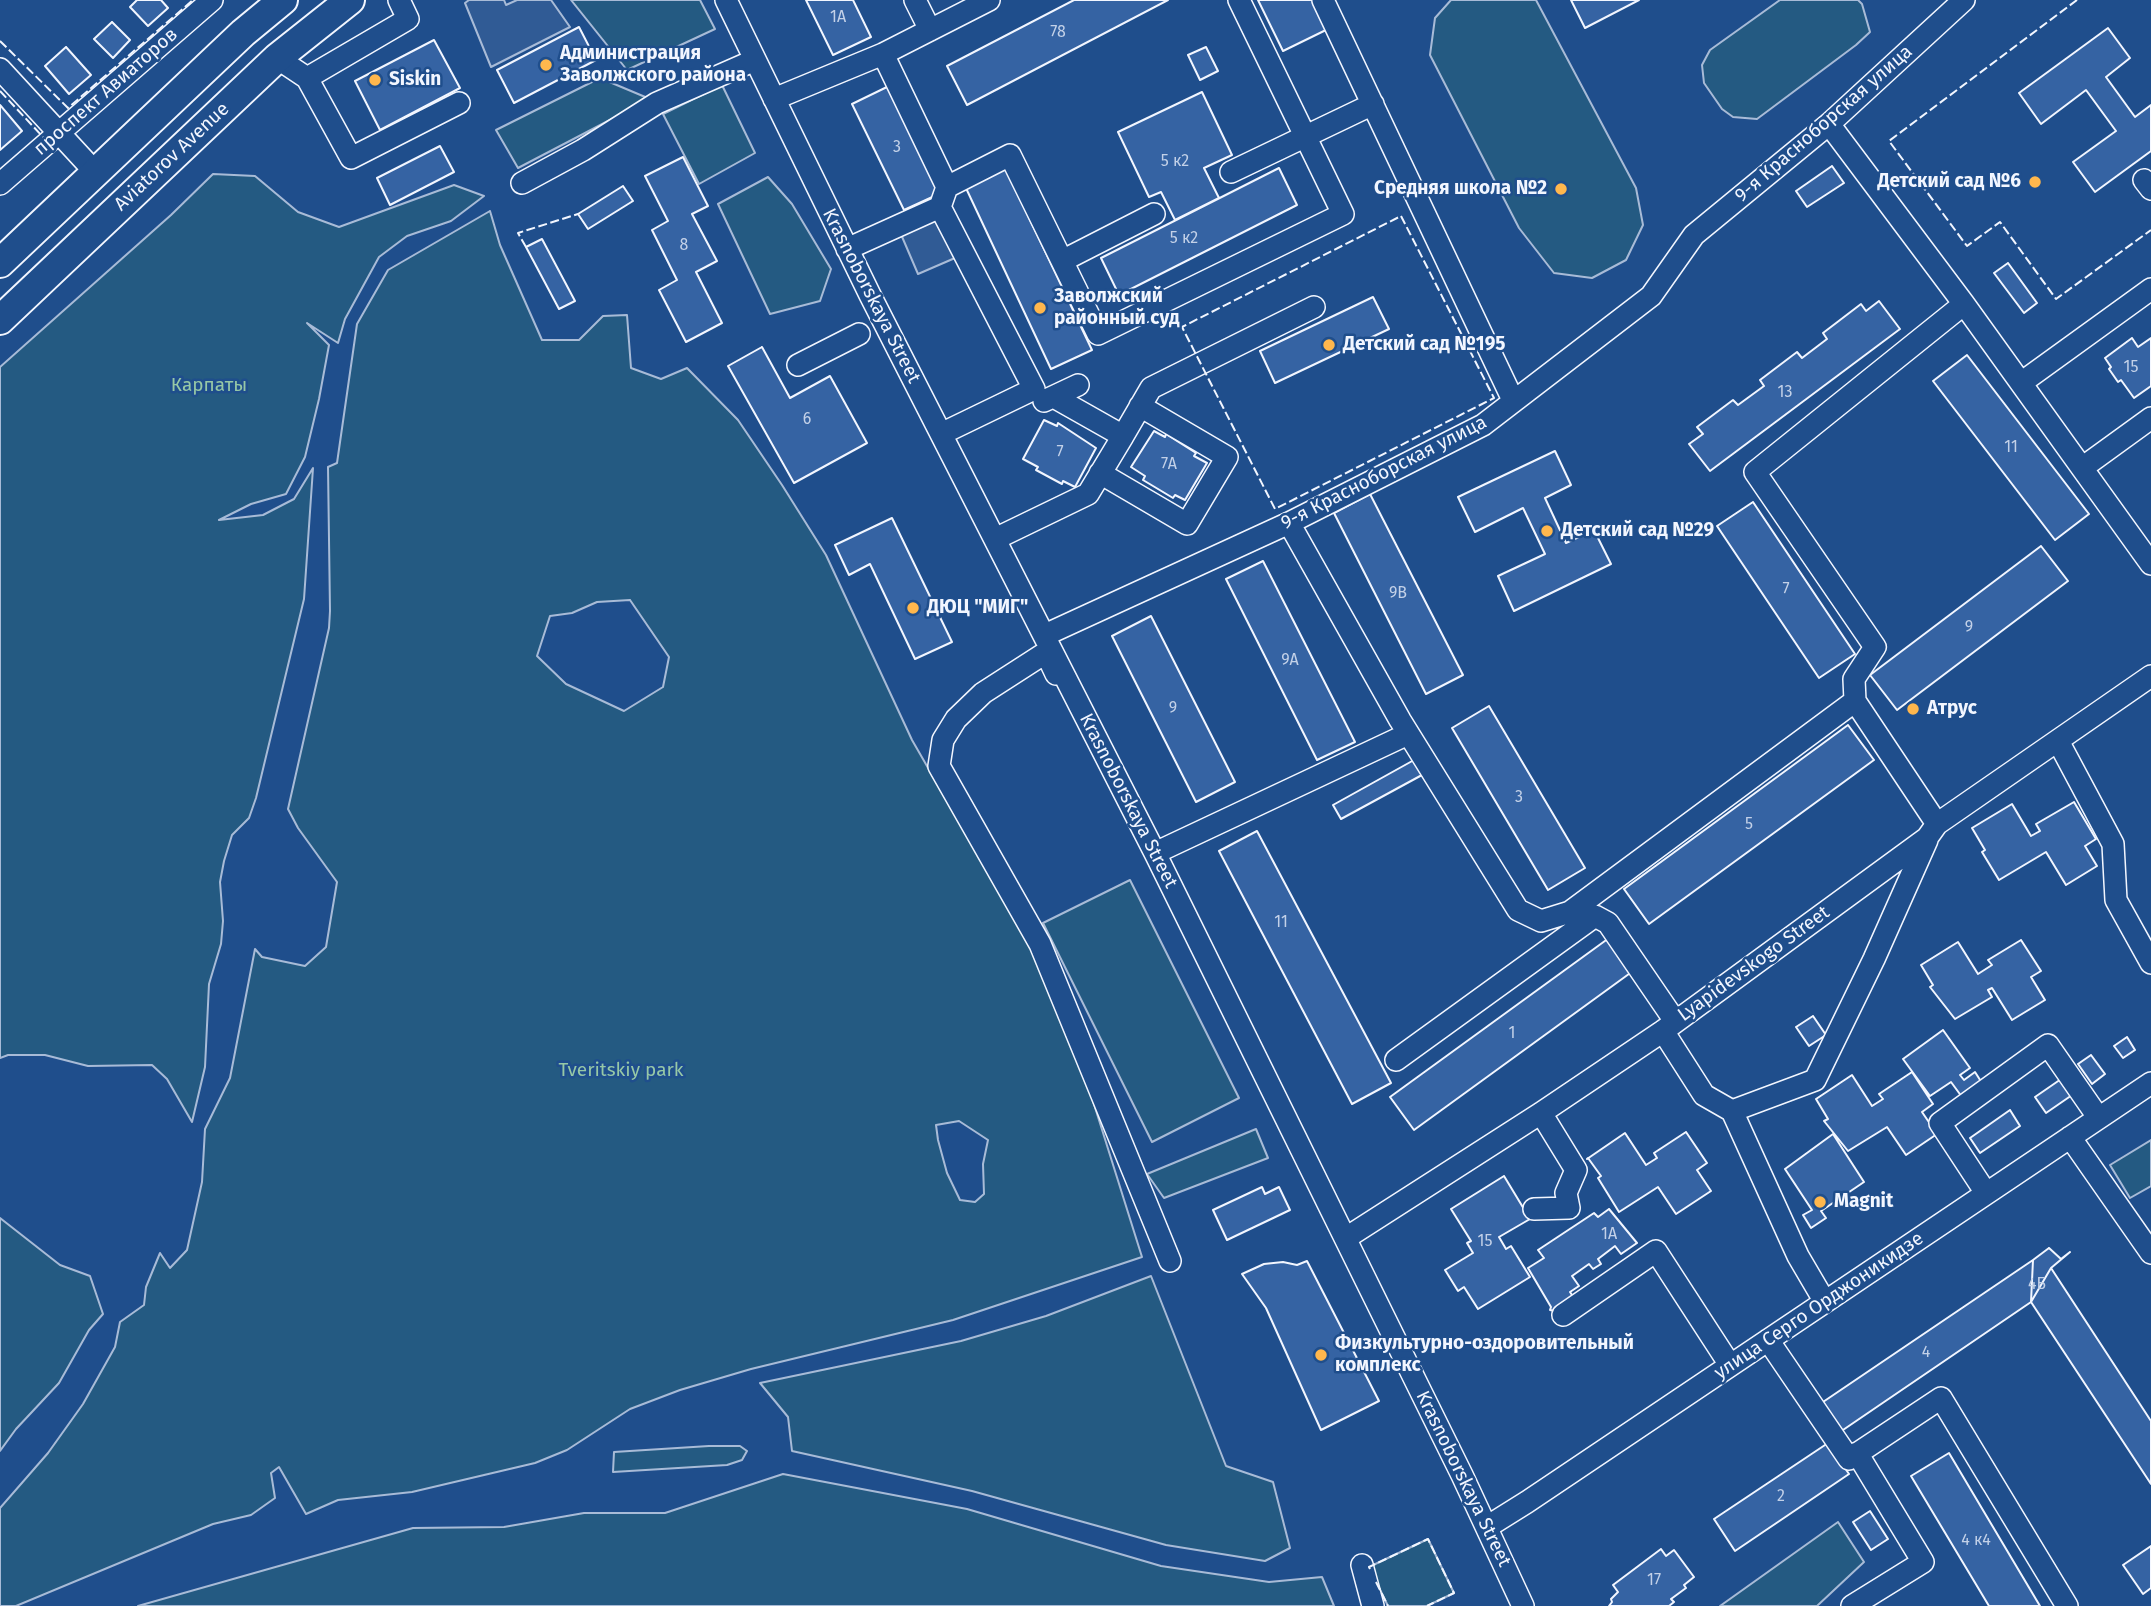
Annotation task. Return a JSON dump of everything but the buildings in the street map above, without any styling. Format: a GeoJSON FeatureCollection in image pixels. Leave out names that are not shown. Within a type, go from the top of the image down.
{"type":"FeatureCollection","features":[{"type":"Feature","properties":{"kind":"main road"},"geometry":{"type":"LineString","coordinates":[[0,264],[243,33],[283,0]]}},
{"type":"Feature","properties":{"kind":"main road","name":"Aviatorov Avenue"},"geometry":{"type":"LineString","coordinates":[[0,320],[277,58],[330,13],[350,0]]}},
{"type":"Feature","properties":{"kind":"street","name":"проспект Авиаторов"},"geometry":{"type":"LineString","coordinates":[[0,184],[212,0]]}},
{"type":"Feature","properties":{"kind":"street"},"geometry":{"type":"LineString","coordinates":[[307,78],[408,19],[399,0]]}},
{"type":"Feature","properties":{"kind":"street","name":"Krasnoborskaya Street"},"geometry":{"type":"LineString","coordinates":[[726,0],[941,435],[1155,853],[1346,1238],[1523,1606]]}},
{"type":"Feature","properties":{"kind":"street"},"geometry":{"type":"LineString","coordinates":[[915,0],[930,30]]}},
{"type":"Feature","properties":{"kind":"street"},"geometry":{"type":"LineString","coordinates":[[774,99],[883,54],[989,0]]}},
{"type":"Feature","properties":{"kind":"street"},"geometry":{"type":"LineString","coordinates":[[848,249],[944,197],[1010,155],[1098,334],[1343,214],[1239,0]]}},
{"type":"Feature","properties":{"kind":"street"},"geometry":{"type":"LineString","coordinates":[[1323,0],[1513,400]]}},
{"type":"Feature","properties":{"kind":"street","name":"9-я Красноборская улица"},"geometry":{"type":"LineString","coordinates":[[1045,635],[1289,523],[1483,425],[1651,296],[1694,235],[1829,124],[1964,0]]}},
{"type":"Feature","properties":{"kind":"street"},"geometry":{"type":"LineString","coordinates":[[883,54],[944,197],[1044,393],[1123,436]]}},
{"type":"Feature","properties":{"kind":"street"},"geometry":{"type":"LineString","coordinates":[[277,58],[307,78],[351,158],[459,103]]}},
{"type":"Feature","properties":{"kind":"street"},"geometry":{"type":"LineString","coordinates":[[522,183],[583,150],[657,103],[755,60]]}},
{"type":"Feature","properties":{"kind":"street"},"geometry":{"type":"LineString","coordinates":[[0,69],[96,173]]}},
{"type":"Feature","properties":{"kind":"street"},"geometry":{"type":"LineString","coordinates":[[1231,172],[1373,104]]}},
{"type":"Feature","properties":{"kind":"street"},"geometry":{"type":"LineString","coordinates":[[1829,124],[1964,304],[2151,564]]}},
{"type":"Feature","properties":{"kind":"street"},"geometry":{"type":"LineString","coordinates":[[1062,261],[1154,214]]}},
{"type":"Feature","properties":{"kind":"street"},"geometry":{"type":"LineString","coordinates":[[2021,383],[2151,289]]}},
{"type":"Feature","properties":{"kind":"street"},"geometry":{"type":"LineString","coordinates":[[1732,1111],[1815,1080],[1932,831],[1854,701],[1854,679],[1875,647],[1755,472],[1964,304]]}},
{"type":"Feature","properties":{"kind":"street"},"geometry":{"type":"LineString","coordinates":[[995,539],[1088,494],[1151,388],[1314,307]]}},
{"type":"Feature","properties":{"kind":"street"},"geometry":{"type":"LineString","coordinates":[[798,365],[859,334]]}},
{"type":"Feature","properties":{"kind":"street"},"geometry":{"type":"LineString","coordinates":[[941,435],[1044,393],[1078,385]]}},
{"type":"Feature","properties":{"kind":"street"},"geometry":{"type":"LineString","coordinates":[[1100,473],[1187,524],[1214,480],[1227,457],[1140,406]]}},
{"type":"Feature","properties":{"kind":"street"},"geometry":{"type":"LineString","coordinates":[[2082,468],[2151,418]]}},
{"type":"Feature","properties":{"kind":"street"},"geometry":{"type":"LineString","coordinates":[[1289,523],[1408,734],[1518,910],[1541,920],[1570,912],[1854,701]]}},
{"type":"Feature","properties":{"kind":"street"},"geometry":{"type":"LineString","coordinates":[[1102,748],[1090,741],[1048,657],[1042,655],[983,692],[956,719],[943,740],[939,766],[1040,944],[1170,1261]]}},
{"type":"Feature","properties":{"kind":"street","name":"Lyapidevskogo Street"},"geometry":{"type":"LineString","coordinates":[[1346,1238],[1541,1113],[1669,1026],[1932,831],[2151,676]]}},
{"type":"Feature","properties":{"kind":"street"},"geometry":{"type":"LineString","coordinates":[[1155,853],[1408,734]]}},
{"type":"Feature","properties":{"kind":"street"},"geometry":{"type":"LineString","coordinates":[[2058,741],[2113,844],[2116,900],[2151,963]]}},
{"type":"Feature","properties":{"kind":"street"},"geometry":{"type":"LineString","coordinates":[[1570,912],[1595,916],[1608,923],[1669,1026],[1704,1095],[1732,1111],[1798,1256],[1825,1302]]}},
{"type":"Feature","properties":{"kind":"street"},"geometry":{"type":"LineString","coordinates":[[1396,1060],[1595,916]]}},
{"type":"Feature","properties":{"kind":"street"},"geometry":{"type":"LineString","coordinates":[[1986,1194],[1940,1123],[2048,1045],[2098,1117]]}},
{"type":"Feature","properties":{"kind":"street","name":"улица Серго Орджоникидзе"},"geometry":{"type":"LineString","coordinates":[[1487,1527],[2151,1083]]}},
{"type":"Feature","properties":{"kind":"street"},"geometry":{"type":"LineString","coordinates":[[1534,1209],[1569,1208],[1566,1194],[1576,1170],[1541,1113]]}},
{"type":"Feature","properties":{"kind":"street"},"geometry":{"type":"LineString","coordinates":[[2070,1137],[2151,1253]]}},
{"type":"Feature","properties":{"kind":"street"},"geometry":{"type":"LineString","coordinates":[[1563,1315],[1656,1251],[1730,1366]]}},
{"type":"Feature","properties":{"kind":"street"},"geometry":{"type":"LineString","coordinates":[[1768,1340],[1849,1459],[1941,1398],[2064,1604]]}},
{"type":"Feature","properties":{"kind":"street"},"geometry":{"type":"LineString","coordinates":[[1852,1606],[1923,1562],[1857,1453]]}},
{"type":"Feature","properties":{"kind":"street"},"geometry":{"type":"LineString","coordinates":[[1362,1565],[1373,1606]]}},
{"type":"Feature","properties":{"kind":"green space"},"geometry":{"type":"Polygon","coordinates":[[[571,0],[700,0],[715,29],[627,70],[571,0]]]}},
{"type":"Feature","properties":{"kind":"green space"},"geometry":{"type":"Polygon","coordinates":[[[1451,0],[1536,0],[1636,188],[1643,225],[1626,260],[1592,278],[1554,273],[1519,228],[1430,55],[1435,18],[1451,0]]]}},
{"type":"Feature","properties":{"kind":"green space"},"geometry":{"type":"Polygon","coordinates":[[[1780,0],[1858,0],[1862,4],[1870,32],[1757,119],[1733,117],[1722,109],[1704,83],[1702,65],[1710,50],[1780,0]]]}},
{"type":"Feature","properties":{"kind":"green space"},"geometry":{"type":"Polygon","coordinates":[[[600,78],[650,99],[518,168],[496,130],[600,78]]]}},
{"type":"Feature","properties":{"kind":"green space"},"geometry":{"type":"Polygon","coordinates":[[[722,85],[755,153],[699,184],[663,114],[722,85]]]}},
{"type":"Feature","properties":{"kind":"green space","name":"Карпаты"},"geometry":{"type":"Polygon","coordinates":[[[213,174],[255,176],[298,212],[339,227],[454,185],[484,196],[451,221],[407,236],[379,257],[345,319],[338,343],[307,323],[329,345],[305,457],[286,494],[251,504],[219,520],[263,515],[294,499],[313,468],[304,599],[256,798],[249,818],[232,835],[220,882],[223,921],[221,944],[209,984],[205,1067],[192,1122],[167,1079],[152,1065],[88,1066],[45,1055],[8,1055],[0,1058],[0,367],[171,215],[213,174]]]}},
{"type":"Feature","properties":{"kind":"green space"},"geometry":{"type":"Polygon","coordinates":[[[768,177],[792,204],[831,269],[820,301],[770,314],[718,204],[768,177]]]}},
{"type":"Feature","properties":{"kind":"green space","name":"Tveritskiy park"},"geometry":{"type":"Polygon","coordinates":[[[490,211],[500,245],[542,340],[579,340],[603,316],[627,315],[631,368],[661,379],[687,368],[738,420],[826,555],[912,740],[1061,999],[1142,1257],[953,1320],[751,1369],[680,1390],[630,1409],[567,1450],[535,1463],[412,1492],[338,1500],[306,1514],[279,1467],[271,1473],[275,1498],[251,1515],[213,1524],[16,1606],[0,1606],[0,1508],[48,1453],[83,1404],[115,1347],[120,1322],[144,1305],[146,1287],[160,1253],[170,1268],[187,1250],[202,1182],[205,1129],[230,1078],[255,949],[262,957],[305,966],[326,947],[337,882],[298,828],[288,809],[329,628],[328,467],[337,463],[357,324],[388,270],[490,211]],[[630,600],[597,602],[572,613],[550,616],[537,656],[566,684],[624,711],[663,687],[669,657],[630,600]],[[959,1121],[936,1125],[938,1140],[947,1173],[960,1200],[975,1202],[984,1194],[983,1164],[988,1140],[959,1121]]]}},
{"type":"Feature","properties":{"kind":"green space"},"geometry":{"type":"Polygon","coordinates":[[[1130,880],[1239,1098],[1152,1142],[1043,923],[1130,880]]]}},
{"type":"Feature","properties":{"kind":"green space"},"geometry":{"type":"Polygon","coordinates":[[[1256,1129],[1268,1158],[1164,1198],[1147,1174],[1256,1129]]]}},
{"type":"Feature","properties":{"kind":"green space"},"geometry":{"type":"Polygon","coordinates":[[[2151,1140],[2151,1186],[2130,1198],[2110,1165],[2151,1140]]]}},
{"type":"Feature","properties":{"kind":"green space"},"geometry":{"type":"Polygon","coordinates":[[[0,1218],[60,1265],[90,1276],[103,1314],[89,1330],[59,1383],[16,1429],[0,1451],[0,1218]]]}},
{"type":"Feature","properties":{"kind":"green space"},"geometry":{"type":"Polygon","coordinates":[[[1151,1276],[1226,1466],[1273,1482],[1290,1548],[1265,1561],[1166,1545],[972,1491],[792,1451],[788,1417],[760,1383],[961,1341],[1046,1316],[1151,1276]]]}},
{"type":"Feature","properties":{"kind":"green space"},"geometry":{"type":"Polygon","coordinates":[[[740,1446],[747,1451],[742,1460],[727,1465],[613,1472],[614,1452],[740,1446]]]}},
{"type":"Feature","properties":{"kind":"green space"},"geometry":{"type":"Polygon","coordinates":[[[783,1474],[967,1509],[1161,1566],[1269,1582],[1322,1577],[1334,1606],[138,1606],[413,1528],[504,1527],[584,1513],[665,1513],[783,1474]]]}},
{"type":"Feature","properties":{"kind":"green space"},"geometry":{"type":"Polygon","coordinates":[[[1838,1522],[1864,1562],[1817,1606],[1720,1606],[1838,1522]]]}},
{"type":"Feature","properties":{"kind":"green space"},"geometry":{"type":"Polygon","coordinates":[[[1428,1539],[1454,1593],[1427,1606],[1388,1606],[1369,1567],[1428,1539]]]}},
{"type":"Feature","properties":{"kind":"shaded area"},"geometry":{"type":"Polygon","coordinates":[[[469,0],[504,0],[506,5],[517,0],[551,0],[570,27],[491,67],[465,3],[469,0]]]}},
{"type":"Feature","properties":{"kind":"shaded area"},"geometry":{"type":"Polygon","coordinates":[[[937,217],[955,258],[918,274],[900,232],[937,217]]]}},
{"type":"Feature","properties":{"kind":"fence"},"geometry":{"type":"LineString","coordinates":[[0,41],[68,108],[193,0]]}},
{"type":"Feature","properties":{"kind":"fence"},"geometry":{"type":"LineString","coordinates":[[2077,0],[1889,141],[1967,246],[2000,222],[2056,299],[2151,230]]}},
{"type":"Feature","properties":{"kind":"fence"},"geometry":{"type":"LineString","coordinates":[[0,91],[43,137]]}},
{"type":"Feature","properties":{"kind":"fence"},"geometry":{"type":"LineString","coordinates":[[526,247],[518,233],[578,214]]}},
{"type":"Feature","properties":{"kind":"fence"},"geometry":{"type":"LineString","coordinates":[[1401,216],[1494,398],[1275,509],[1182,327],[1401,216]]}},
{"type":"Feature","properties":{"kind":"fence"},"geometry":{"type":"LineString","coordinates":[[1370,1569],[1369,1567],[1428,1539],[1454,1593],[1427,1606]]}},
{"type":"Feature","properties":{"kind":"fence"},"geometry":{"type":"LineString","coordinates":[[1376,1582],[1388,1606]]}},
{"type":"Feature","properties":{"kind":"place","name":"Администрация Заволжского района"},"geometry":{"type":"Point","coordinates":[546,65]}},
{"type":"Feature","properties":{"kind":"place","name":"Siskin"},"geometry":{"type":"Point","coordinates":[375,80]}},
{"type":"Feature","properties":{"kind":"place","name":"Детский сад №6"},"geometry":{"type":"Point","coordinates":[2035,182]}},
{"type":"Feature","properties":{"kind":"place","name":"Средняя школа №2"},"geometry":{"type":"Point","coordinates":[1561,189]}},
{"type":"Feature","properties":{"kind":"place","name":"Заволжский районный суд"},"geometry":{"type":"Point","coordinates":[1040,308]}},
{"type":"Feature","properties":{"kind":"place","name":"Детский сад №195"},"geometry":{"type":"Point","coordinates":[1329,345]}},
{"type":"Feature","properties":{"kind":"place","name":"Детский сад №29"},"geometry":{"type":"Point","coordinates":[1547,531]}},
{"type":"Feature","properties":{"kind":"place","name":"ДЮЦ \"МИГ\""},"geometry":{"type":"Point","coordinates":[913,608]}},
{"type":"Feature","properties":{"kind":"place","name":"Атрус"},"geometry":{"type":"Point","coordinates":[1913,709]}},
{"type":"Feature","properties":{"kind":"place","name":"Magnit"},"geometry":{"type":"Point","coordinates":[1820,1202]}},
{"type":"Feature","properties":{"kind":"place","name":"Физкультурно-оздоровительный комплекс"},"geometry":{"type":"Point","coordinates":[1321,1355]}}]}
